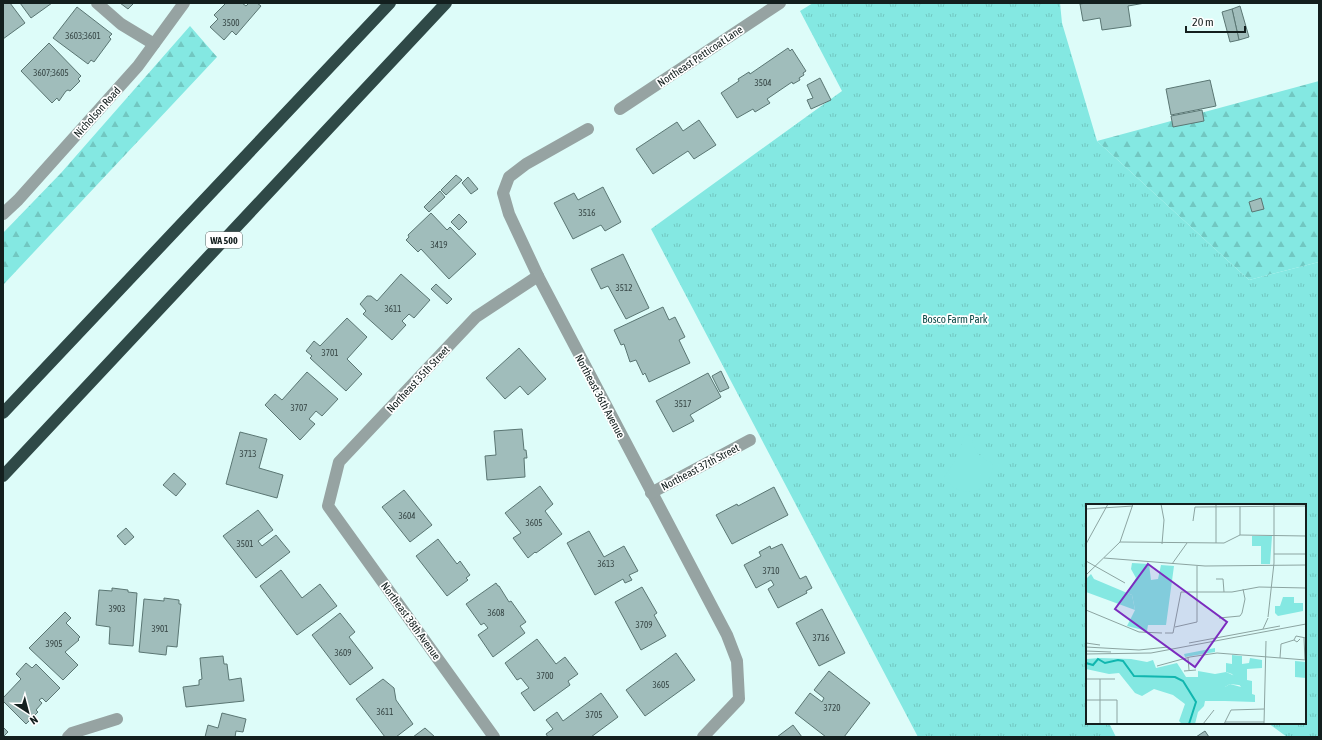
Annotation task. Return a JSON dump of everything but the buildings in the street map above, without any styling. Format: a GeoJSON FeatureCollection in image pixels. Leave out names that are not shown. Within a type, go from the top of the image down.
{"type":"FeatureCollection","features":[{"type":"Feature","properties":{"kind":"highway"},"geometry":{"type":"LineString","coordinates":[[3,413],[390,3]]}},
{"type":"Feature","properties":{"kind":"highway","name":"WA 500"},"geometry":{"type":"LineString","coordinates":[[3,476],[446,3]]}},
{"type":"Feature","properties":{"kind":"street"},"geometry":{"type":"LineString","coordinates":[[97,3],[122,24],[154,44]]}},
{"type":"Feature","properties":{"kind":"street","name":"Nicholson Road"},"geometry":{"type":"LineString","coordinates":[[3,214],[18,200],[138,66],[184,3]]}},
{"type":"Feature","properties":{"kind":"street","name":"Northeast Petticoat Lane"},"geometry":{"type":"LineString","coordinates":[[620,110],[780,3]]}},
{"type":"Feature","properties":{"kind":"street","name":"Northeast 36th Avenue"},"geometry":{"type":"LineString","coordinates":[[588,129],[526,164],[509,178],[503,193],[509,214],[538,276],[650,493],[727,635],[737,661],[739,699],[703,737]]}},
{"type":"Feature","properties":{"kind":"street","name":"Northeast 35th Street"},"geometry":{"type":"LineString","coordinates":[[328,506],[339,462],[476,318],[538,276]]}},
{"type":"Feature","properties":{"kind":"street","name":"Northeast 37th Street"},"geometry":{"type":"LineString","coordinates":[[650,493],[750,440]]}},
{"type":"Feature","properties":{"kind":"street","name":"Northeast 38th Avenue"},"geometry":{"type":"LineString","coordinates":[[328,506],[494,737]]}},
{"type":"Feature","properties":{"kind":"street"},"geometry":{"type":"LineString","coordinates":[[68,737],[72,733],[117,719]]}},
{"type":"Feature","properties":{"kind":"green space","name":"Bosco Farm Park"},"geometry":{"type":"Polygon","coordinates":[[[813,3],[1060,3],[1062,23],[1097,141],[1249,280],[1319,262],[1319,737],[1287,737],[1269,724],[1306,724],[1306,504],[1086,504],[1086,724],[1110,724],[1116,737],[918,737],[651,229],[842,91],[800,11],[813,3]]]}},
{"type":"Feature","properties":{"kind":"green space"},"geometry":{"type":"Polygon","coordinates":[[[190,26],[217,57],[3,285],[3,233],[61,173],[190,26]]]}},
{"type":"Feature","properties":{"kind":"green space"},"geometry":{"type":"Polygon","coordinates":[[[1319,81],[1319,262],[1249,280],[1097,141],[1319,81]]]}},
{"type":"Feature","properties":{"kind":"green space"},"geometry":{"type":"Polygon","coordinates":[[[965,433],[972,437],[974,446],[978,453],[984,459],[993,463],[992,473],[988,482],[974,491],[967,492],[958,490],[944,477],[958,456],[965,433]]]}}]}
